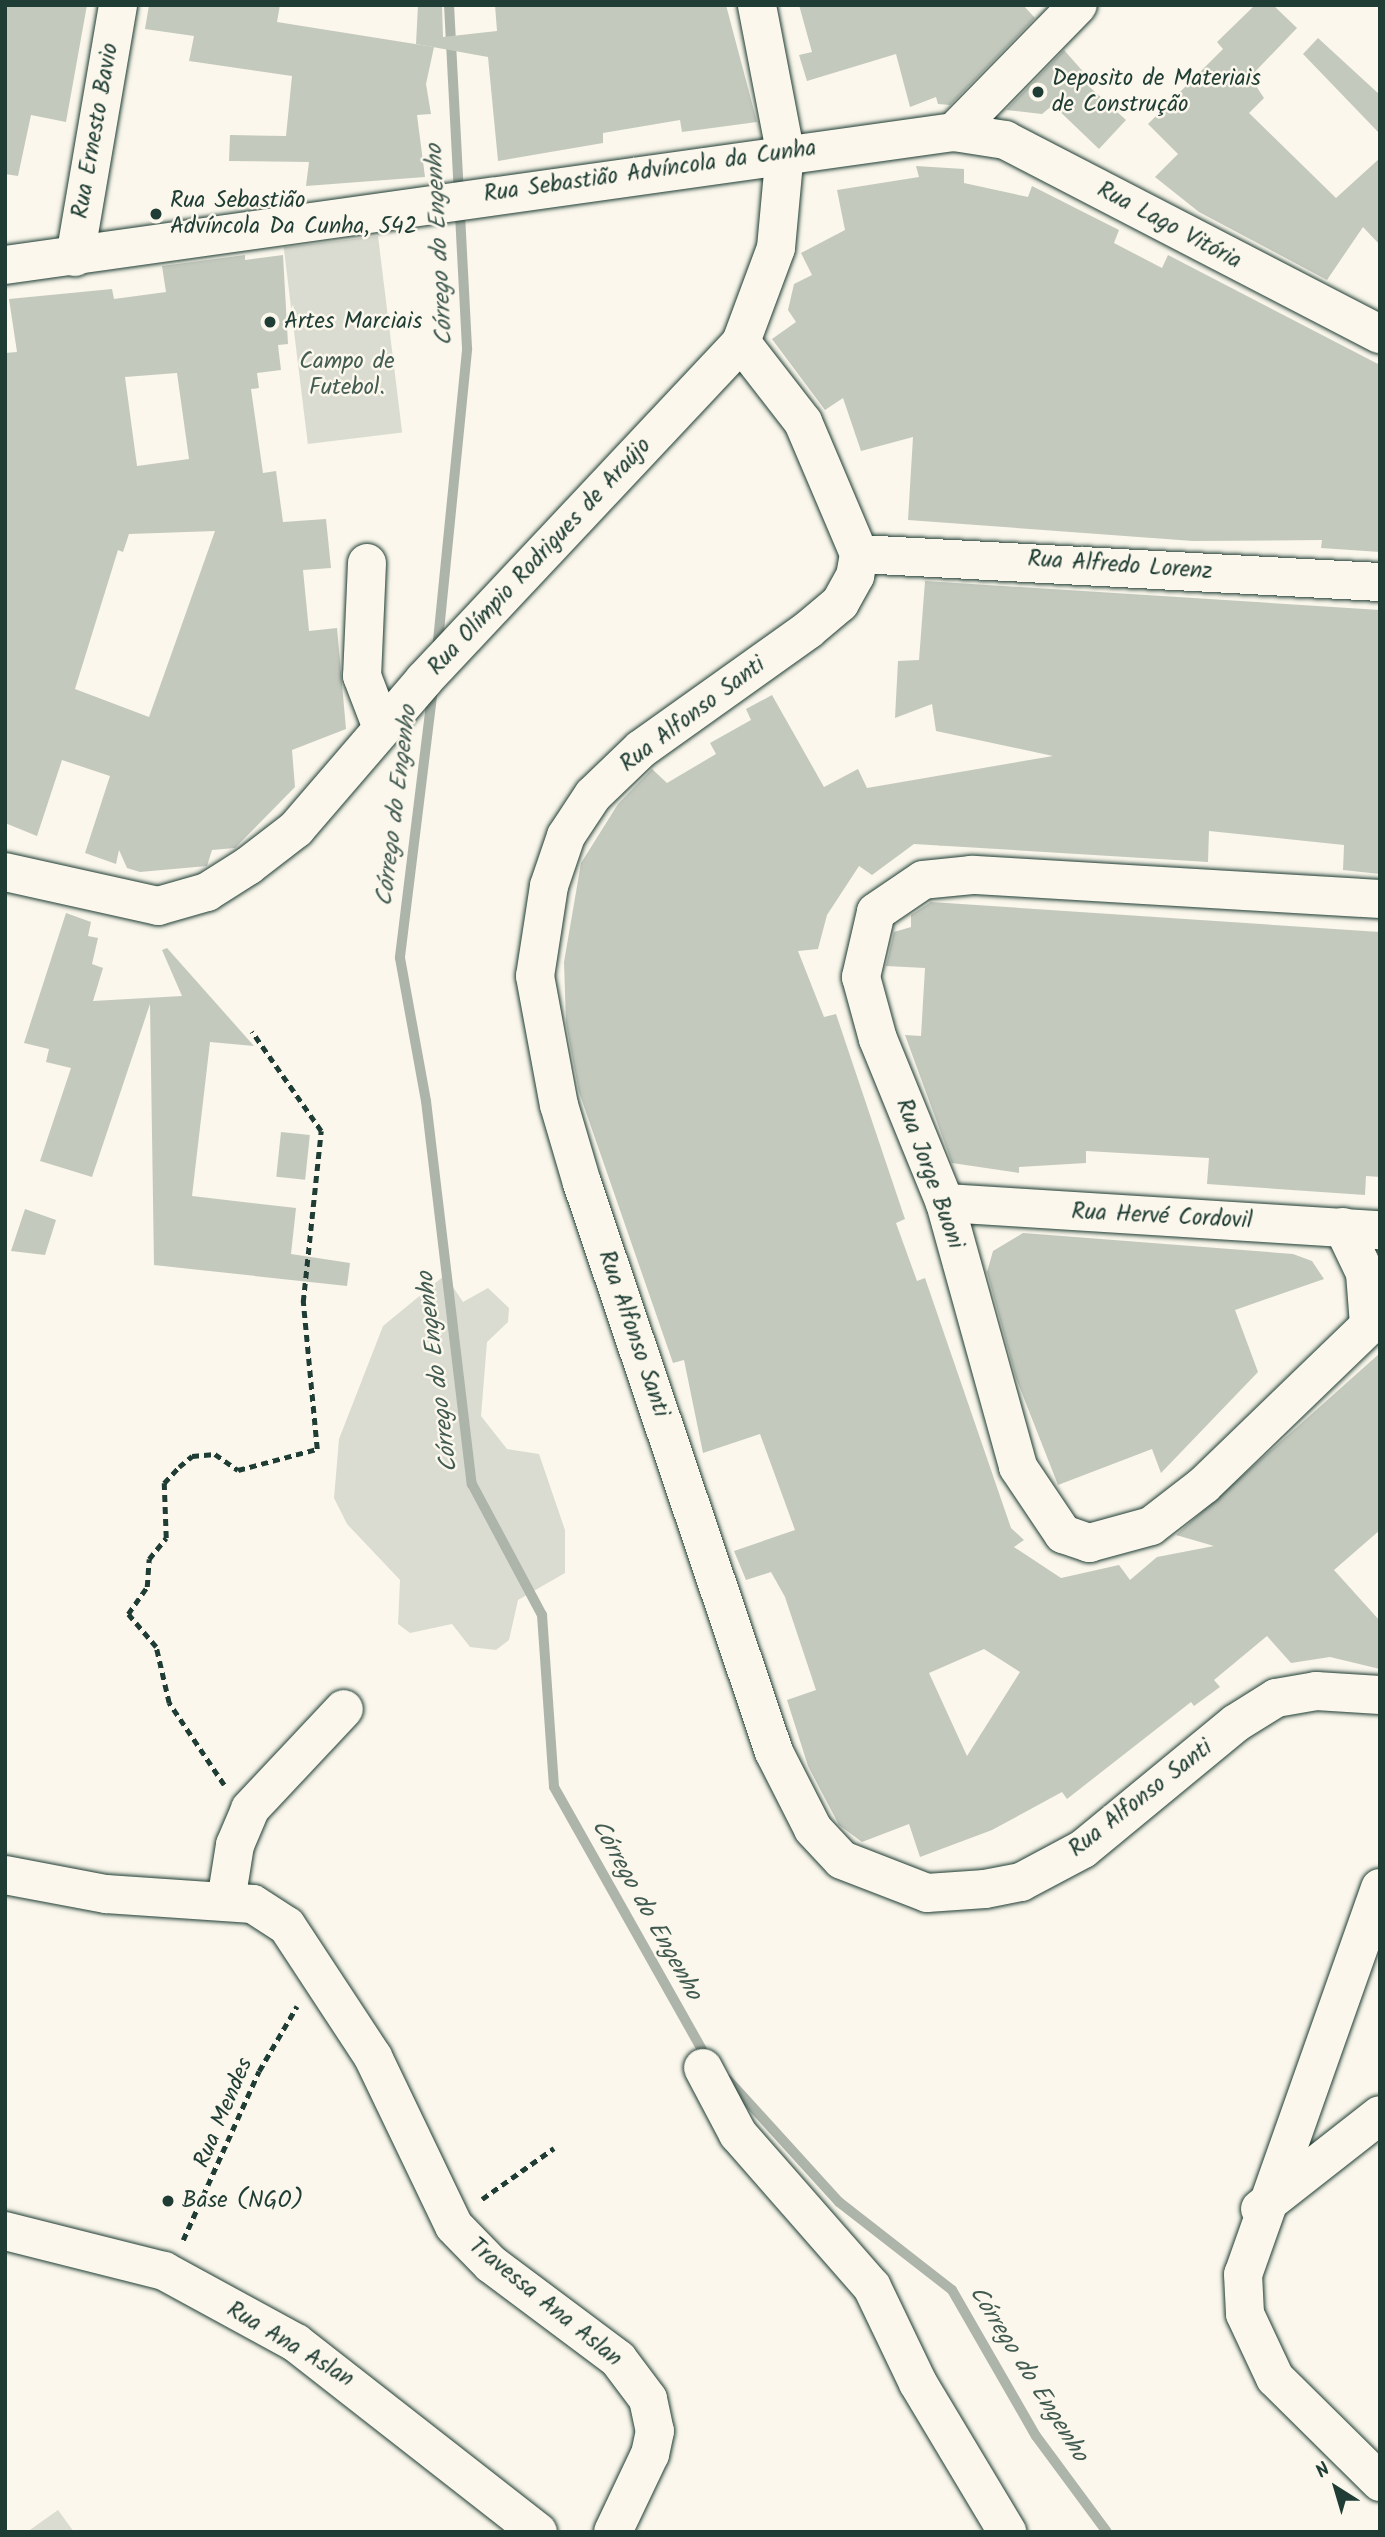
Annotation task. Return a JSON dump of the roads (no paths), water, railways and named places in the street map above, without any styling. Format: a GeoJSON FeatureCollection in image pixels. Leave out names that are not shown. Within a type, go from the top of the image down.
{"type":"FeatureCollection","features":[{"type":"Feature","properties":{"kind":"street","name":"Rua Ernesto Bavio"},"geometry":{"type":"LineString","coordinates":[[75,257],[118,5]]}},
{"type":"Feature","properties":{"kind":"street","name":"Rua Olímpio Rodrigues de Araújo"},"geometry":{"type":"LineString","coordinates":[[5,872],[118,901],[178,903],[231,878],[296,828],[424,680],[741,342],[776,248],[785,151],[757,5]]}},
{"type":"Feature","properties":{"kind":"street"},"geometry":{"type":"LineString","coordinates":[[954,132],[1078,5]]}},
{"type":"Feature","properties":{"kind":"street","name":"Rua Sebastião Advíncola da Cunha"},"geometry":{"type":"LineString","coordinates":[[5,265],[75,257],[433,201],[500,194],[785,151],[954,132]]}},
{"type":"Feature","properties":{"kind":"street","name":"Rua Lago Vitória"},"geometry":{"type":"LineString","coordinates":[[954,132],[1005,141],[1380,334]]}},
{"type":"Feature","properties":{"kind":"street"},"geometry":{"type":"LineString","coordinates":[[741,342],[803,422],[859,554]]}},
{"type":"Feature","properties":{"kind":"street","name":"Rua Alfredo Lorenz"},"geometry":{"type":"LineString","coordinates":[[859,554],[1380,582]]}},
{"type":"Feature","properties":{"kind":"street","name":"Rua Alfonso Santi"},"geometry":{"type":"LineString","coordinates":[[859,554],[840,603],[641,749],[593,795],[566,836],[549,886],[534,976],[559,1105],[582,1183],[774,1752],[813,1829],[842,1860],[927,1893],[985,1889],[1021,1882],[1083,1849],[1236,1723],[1276,1699],[1316,1691],[1380,1695]]}},
{"type":"Feature","properties":{"kind":"street"},"geometry":{"type":"LineString","coordinates":[[368,563],[362,676],[382,728]]}},
{"type":"Feature","properties":{"kind":"street","name":"Rua Jorge Buoni"},"geometry":{"type":"LineString","coordinates":[[1374,1320],[1203,1485],[1151,1526],[1089,1543],[1063,1534],[1018,1467],[945,1203],[878,1039],[861,977],[864,941],[876,912],[891,897],[923,880],[972,876],[1380,899]]}},
{"type":"Feature","properties":{"kind":"street","name":"Rua Hervé Cordovil"},"geometry":{"type":"LineString","coordinates":[[945,1203],[1361,1228]]}},
{"type":"Feature","properties":{"kind":"street"},"geometry":{"type":"LineString","coordinates":[[1361,1228],[1365,1273],[1374,1320]]}},
{"type":"Feature","properties":{"kind":"street"},"geometry":{"type":"LineString","coordinates":[[226,1900],[235,1845],[250,1810],[344,1709]]}},
{"type":"Feature","properties":{"kind":"street","name":"Travessa Ana Aslan"},"geometry":{"type":"LineString","coordinates":[[5,1875],[106,1894],[226,1900],[275,1914],[318,1969],[373,2057],[454,2226],[491,2264],[618,2360],[649,2399],[655,2431],[650,2454],[613,2532]]}},
{"type":"Feature","properties":{"kind":"street"},"geometry":{"type":"LineString","coordinates":[[1380,1888],[1260,2209],[1243,2274],[1256,2345],[1275,2378],[1380,2482]]}},
{"type":"Feature","properties":{"kind":"street"},"geometry":{"type":"LineString","coordinates":[[703,2068],[738,2134],[872,2287],[918,2383],[1007,2532]]}},
{"type":"Feature","properties":{"kind":"street"},"geometry":{"type":"LineString","coordinates":[[1260,2209],[1380,2115]]}},
{"type":"Feature","properties":{"kind":"street","name":"Rua Ana Aslan"},"geometry":{"type":"LineString","coordinates":[[5,2231],[164,2271],[296,2343],[358,2386],[538,2532]]}},
{"type":"Feature","properties":{"kind":"waterway","name":"Córrego do Engenho"},"geometry":{"type":"LineString","coordinates":[[437,651],[467,348],[449,5]]}},
{"type":"Feature","properties":{"kind":"waterway","name":"Córrego do Engenho"},"geometry":{"type":"LineString","coordinates":[[433,688],[400,958],[426,1101],[472,1484],[542,1615],[554,1787],[707,2058]]}},
{"type":"Feature","properties":{"kind":"waterway","name":"Córrego do Engenho"},"geometry":{"type":"LineString","coordinates":[[728,2080],[839,2202],[952,2290],[1036,2436],[1107,2532]]}},
{"type":"Feature","properties":{"kind":"place","name":"Deposito de Materiais de Construção"},"geometry":{"type":"Point","coordinates":[1038,92]}},
{"type":"Feature","properties":{"kind":"place","name":"Rua Sebastião Advíncola Da Cunha, 542"},"geometry":{"type":"Point","coordinates":[156,214]}},
{"type":"Feature","properties":{"kind":"place","name":"Artes Marciais"},"geometry":{"type":"Point","coordinates":[270,322]}},
{"type":"Feature","properties":{"kind":"place","name":"Base (NGO)"},"geometry":{"type":"Point","coordinates":[168,2201]}},
{"type":"Feature","properties":{"kind":"park label","name":"Campo de Futebol."},"geometry":{"type":"Point","coordinates":[347,375]}}]}
